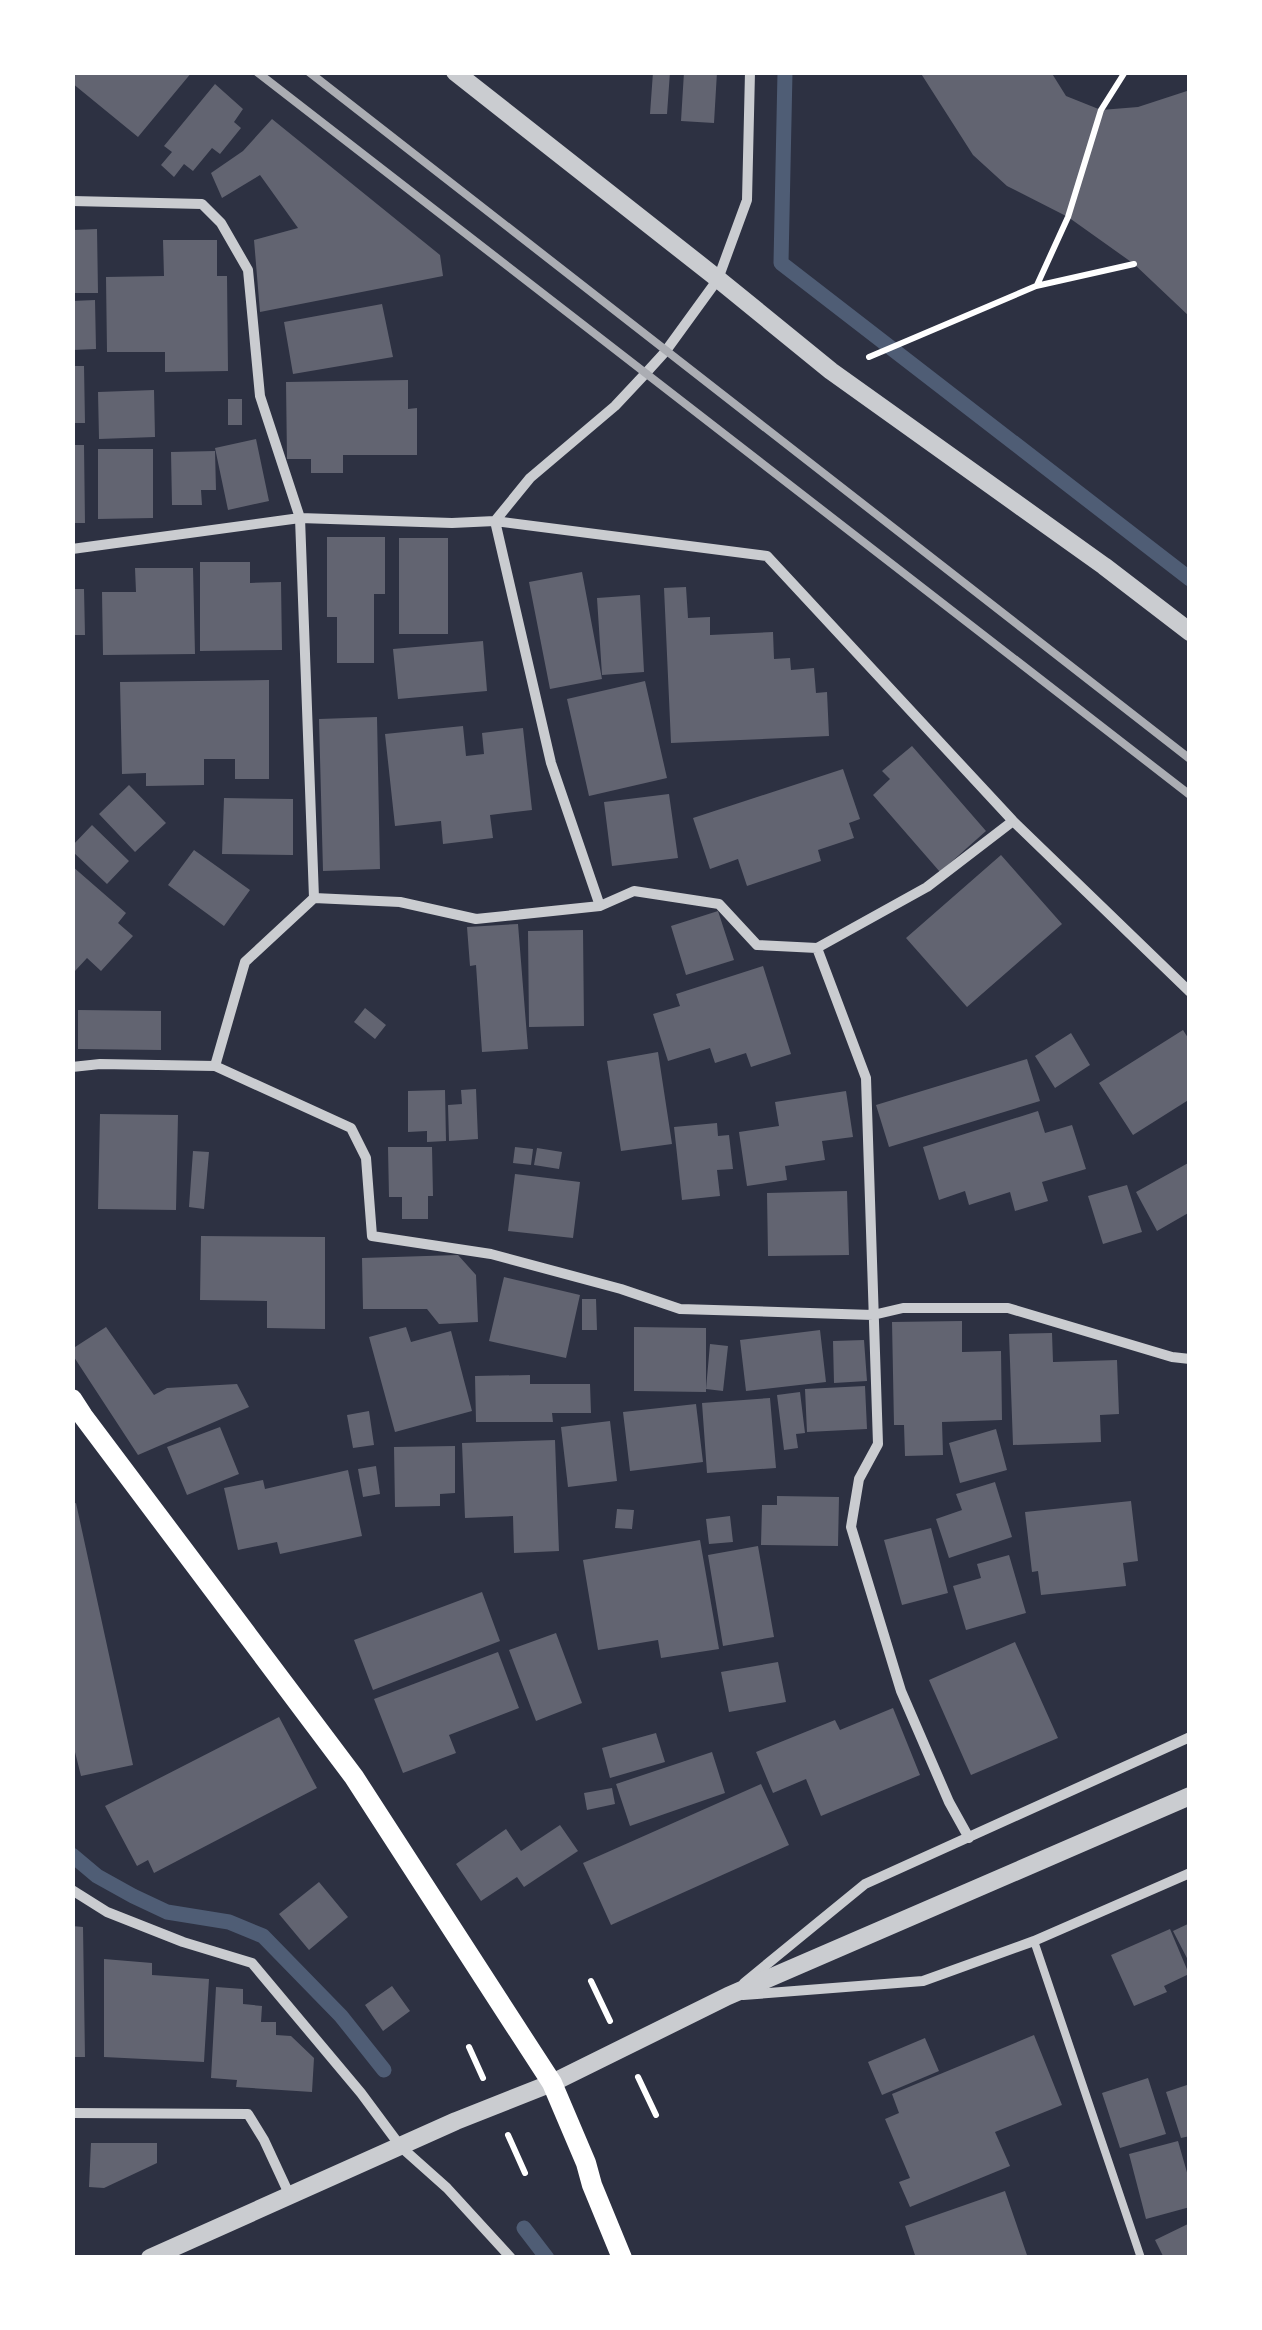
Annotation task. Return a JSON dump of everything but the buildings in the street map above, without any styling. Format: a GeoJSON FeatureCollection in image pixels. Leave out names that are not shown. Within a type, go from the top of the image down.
{"type":"FeatureCollection","features":[{"type":"Feature","properties":{"kind":"main road"},"geometry":{"type":"LineString","coordinates":[[76,1413],[354,1777],[552,2083],[622,2258]]}},
{"type":"Feature","properties":{"kind":"street"},"geometry":{"type":"LineString","coordinates":[[455,72],[831,371],[1190,632]]}},
{"type":"Feature","properties":{"kind":"street"},"geometry":{"type":"LineString","coordinates":[[496,521],[530,478],[645,374],[718,279],[747,200],[750,72]]}},
{"type":"Feature","properties":{"kind":"street"},"geometry":{"type":"LineString","coordinates":[[72,201],[202,204],[221,223],[248,270],[260,396],[300,518],[314,898]]}},
{"type":"Feature","properties":{"kind":"street"},"geometry":{"type":"LineString","coordinates":[[72,549],[300,518],[496,521],[767,556],[1013,821],[1190,992]]}},
{"type":"Feature","properties":{"kind":"street"},"geometry":{"type":"LineString","coordinates":[[496,521],[551,763],[600,906]]}},
{"type":"Feature","properties":{"kind":"street"},"geometry":{"type":"LineString","coordinates":[[216,1066],[245,962],[314,898],[400,902],[476,919],[600,906],[634,891],[719,904],[757,945],[816,948],[928,887],[1013,821]]}},
{"type":"Feature","properties":{"kind":"street"},"geometry":{"type":"LineString","coordinates":[[816,948],[866,1078],[878,1444],[859,1479],[852,1527],[902,1691],[949,1802],[969,1838]]}},
{"type":"Feature","properties":{"kind":"street"},"geometry":{"type":"LineString","coordinates":[[72,1067],[216,1066],[351,1128],[366,1158],[372,1236],[491,1254],[680,1309],[873,1315],[903,1308],[1008,1308],[1172,1358],[1190,1359]]}},
{"type":"Feature","properties":{"kind":"street"},"geometry":{"type":"LineString","coordinates":[[728,1996],[865,1884],[1190,1737]]}},
{"type":"Feature","properties":{"kind":"street"},"geometry":{"type":"LineString","coordinates":[[150,2258],[456,2121],[552,2083],[728,1996],[1190,1796]]}},
{"type":"Feature","properties":{"kind":"street"},"geometry":{"type":"LineString","coordinates":[[728,1996],[923,1982],[1034,1942],[1190,1873]]}},
{"type":"Feature","properties":{"kind":"street"},"geometry":{"type":"LineString","coordinates":[[72,1890],[106,1912],[252,1964],[361,2093],[511,2258]]}},
{"type":"Feature","properties":{"kind":"street"},"geometry":{"type":"LineString","coordinates":[[72,2113],[248,2114],[290,2196]]}},
{"type":"Feature","properties":{"kind":"lane"},"geometry":{"type":"LineString","coordinates":[[1034,1942],[1142,2258]]}},
{"type":"Feature","properties":{"kind":"path"},"geometry":{"type":"LineString","coordinates":[[1036,286],[1068,218],[1101,110],[1124,72]]}},
{"type":"Feature","properties":{"kind":"path"},"geometry":{"type":"LineString","coordinates":[[831,371],[1036,286],[1134,264]]}},
{"type":"Feature","properties":{"kind":"waterway"},"geometry":{"type":"LineString","coordinates":[[785,72],[781,263],[1190,579]]}},
{"type":"Feature","properties":{"kind":"waterway"},"geometry":{"type":"LineString","coordinates":[[72,1855],[97,1876],[167,1912],[229,1922],[263,1936],[341,2016],[384,2070]]}},
{"type":"Feature","properties":{"kind":"waterway"},"geometry":{"type":"LineString","coordinates":[[524,2228],[547,2258]]}},
{"type":"Feature","properties":{"kind":"railway"},"geometry":{"type":"LineString","coordinates":[[257,72],[1190,795]]}},
{"type":"Feature","properties":{"kind":"railway"},"geometry":{"type":"LineString","coordinates":[[309,72],[1190,759]]}}]}
